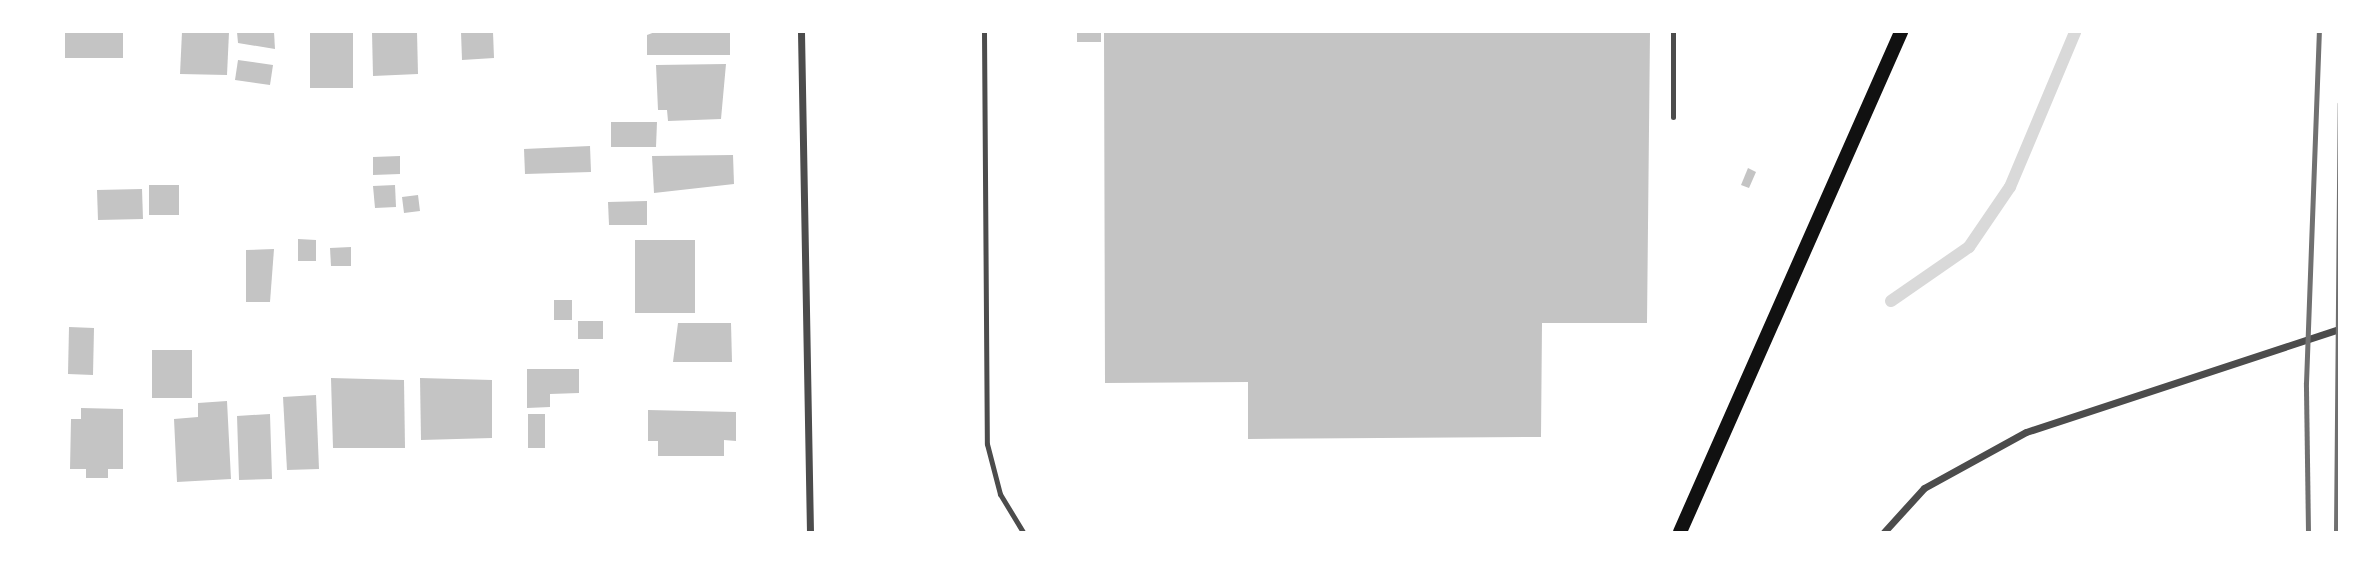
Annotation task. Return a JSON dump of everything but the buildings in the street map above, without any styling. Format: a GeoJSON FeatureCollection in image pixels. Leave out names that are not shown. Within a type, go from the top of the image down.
{"type":"FeatureCollection","features":[{"type":"Feature","properties":{"kind":"main road"},"geometry":{"type":"LineString","coordinates":[[1680,533],[1901,32]]}},
{"type":"Feature","properties":{"kind":"street"},"geometry":{"type":"LineString","coordinates":[[801,32],[810,533]]}},
{"type":"Feature","properties":{"kind":"street"},"geometry":{"type":"LineString","coordinates":[[1884,533],[1924,488],[2003,444],[2130,396],[2340,328]]}},
{"type":"Feature","properties":{"kind":"lane"},"geometry":{"type":"LineString","coordinates":[[984,32],[987,444],[1000,494],[1023,533]]}},
{"type":"Feature","properties":{"kind":"lane"},"geometry":{"type":"LineString","coordinates":[[1673,32],[1673,117]]}},
{"type":"Feature","properties":{"kind":"waterway"},"geometry":{"type":"LineString","coordinates":[[1891,301],[1969,247],[2010,187],[2075,32]]}},
{"type":"Feature","properties":{"kind":"railway"},"geometry":{"type":"LineString","coordinates":[[2308,532],[2306,383],[2319,32]]}},
{"type":"Feature","properties":{"kind":"railway"},"geometry":{"type":"LineString","coordinates":[[2336,532],[2340,103]]}}]}
